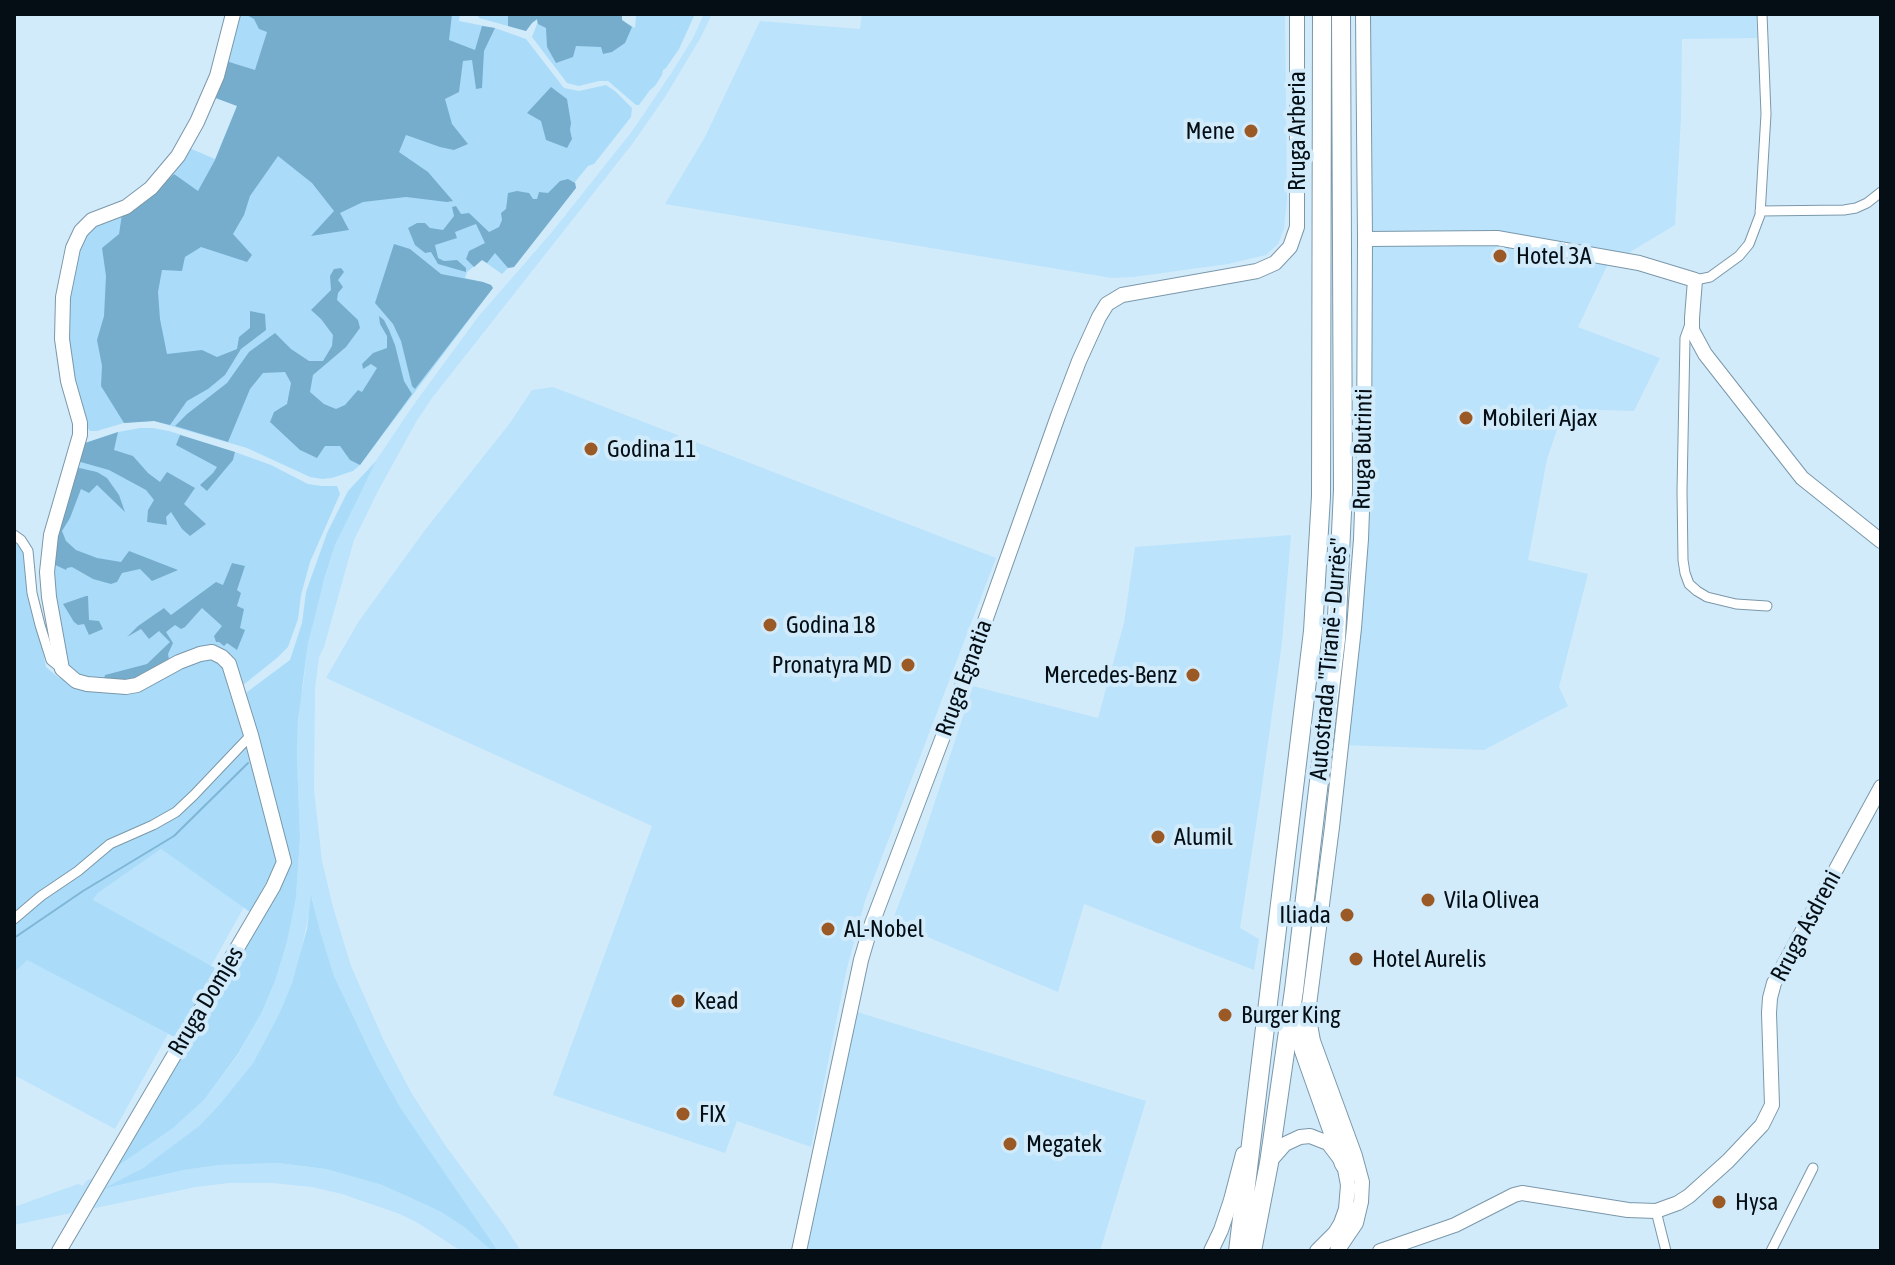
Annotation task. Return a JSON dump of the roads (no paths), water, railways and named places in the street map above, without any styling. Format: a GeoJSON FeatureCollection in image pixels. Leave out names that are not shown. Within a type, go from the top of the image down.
{"type":"FeatureCollection","features":[{"type":"Feature","properties":{"kind":"highway","name":"Autostrada \"Tiranë - Durrës\""},"geometry":{"type":"LineString","coordinates":[[1238,1251],[1313,631],[1321,496],[1322,14]]}},
{"type":"Feature","properties":{"kind":"highway","name":"Autostrada \"Tiranë - Durrës\""},"geometry":{"type":"LineString","coordinates":[[1252,1251],[1269,1163],[1294,990],[1336,639],[1343,490],[1341,14]]}},
{"type":"Feature","properties":{"kind":"highway"},"geometry":{"type":"LineString","coordinates":[[1294,990],[1303,1020],[1304,1051],[1344,1164]]}},
{"type":"Feature","properties":{"kind":"street"},"geometry":{"type":"LineString","coordinates":[[62,669],[47,572],[51,535],[80,435],[62,339],[63,297],[73,248],[81,231],[92,220],[126,207],[151,188],[178,156],[217,76],[233,14]]}},
{"type":"Feature","properties":{"kind":"street","name":"Rruga Arberia"},"geometry":{"type":"LineString","coordinates":[[1290,247],[1297,227],[1297,14]]}},
{"type":"Feature","properties":{"kind":"street","name":"Rruga Butrinti"},"geometry":{"type":"LineString","coordinates":[[1303,1020],[1318,930],[1350,671],[1360,551],[1364,454],[1363,14]]}},
{"type":"Feature","properties":{"kind":"street"},"geometry":{"type":"LineString","coordinates":[[1365,239],[1497,238],[1639,263],[1695,280],[1710,277],[1739,256],[1749,244],[1760,211],[1766,114],[1762,14]]}},
{"type":"Feature","properties":{"kind":"street"},"geometry":{"type":"LineString","coordinates":[[1760,211],[1844,210],[1867,203],[1881,192]]}},
{"type":"Feature","properties":{"kind":"street","name":"Rruga Egnatia"},"geometry":{"type":"LineString","coordinates":[[799,1251],[858,972],[871,926],[958,697],[1063,402],[1099,317],[1107,304],[1122,295],[1257,271],[1275,263],[1290,247]]}},
{"type":"Feature","properties":{"kind":"street"},"geometry":{"type":"LineString","coordinates":[[1695,280],[1692,330],[1705,354],[1802,478],[1881,541]]}},
{"type":"Feature","properties":{"kind":"street"},"geometry":{"type":"LineString","coordinates":[[1692,318],[1685,338],[1682,491],[1685,573],[1689,584],[1707,597],[1736,604],[1767,606]]}},
{"type":"Feature","properties":{"kind":"street"},"geometry":{"type":"LineString","coordinates":[[14,535],[28,551],[32,593],[40,625],[51,660],[62,669]]}},
{"type":"Feature","properties":{"kind":"street","name":"Rruga Domjes"},"geometry":{"type":"LineString","coordinates":[[59,1251],[284,862],[251,735],[229,664],[222,657],[212,652],[189,658],[137,685],[126,687],[76,681],[62,669]]}},
{"type":"Feature","properties":{"kind":"street"},"geometry":{"type":"LineString","coordinates":[[14,919],[110,844],[176,812],[251,735]]}},
{"type":"Feature","properties":{"kind":"street","name":"Rruga Asdreni"},"geometry":{"type":"LineString","coordinates":[[1656,1211],[1678,1203],[1702,1185],[1742,1148],[1769,1114],[1773,1089],[1769,1013],[1774,983],[1881,787]]}},
{"type":"Feature","properties":{"kind":"street"},"geometry":{"type":"LineString","coordinates":[[1303,1020],[1362,1182],[1356,1223],[1337,1251]]}},
{"type":"Feature","properties":{"kind":"street"},"geometry":{"type":"LineString","coordinates":[[1211,1251],[1221,1230],[1253,1127]]}},
{"type":"Feature","properties":{"kind":"street"},"geometry":{"type":"LineString","coordinates":[[1269,1163],[1285,1144],[1310,1136],[1328,1143],[1344,1164],[1348,1185],[1346,1209],[1335,1233],[1317,1251]]}},
{"type":"Feature","properties":{"kind":"street"},"geometry":{"type":"LineString","coordinates":[[1771,1251],[1813,1168]]}},
{"type":"Feature","properties":{"kind":"street"},"geometry":{"type":"LineString","coordinates":[[1380,1251],[1455,1225],[1522,1193],[1628,1210],[1656,1211],[1666,1251]]}},
{"type":"Feature","properties":{"kind":"waterway"},"geometry":{"type":"LineString","coordinates":[[14,938],[83,891],[174,836],[248,763]]}},
{"type":"Feature","properties":{"kind":"place","name":"Mene"},"geometry":{"type":"Point","coordinates":[1251,131]}},
{"type":"Feature","properties":{"kind":"place","name":"Hotel 3A"},"geometry":{"type":"Point","coordinates":[1500,256]}},
{"type":"Feature","properties":{"kind":"place","name":"Mobileri Ajax"},"geometry":{"type":"Point","coordinates":[1466,418]}},
{"type":"Feature","properties":{"kind":"place","name":"Godina 11"},"geometry":{"type":"Point","coordinates":[591,449]}},
{"type":"Feature","properties":{"kind":"place","name":"Godina 18"},"geometry":{"type":"Point","coordinates":[770,625]}},
{"type":"Feature","properties":{"kind":"place","name":"Pronatyra MD"},"geometry":{"type":"Point","coordinates":[908,665]}},
{"type":"Feature","properties":{"kind":"place","name":"Mercedes-Benz"},"geometry":{"type":"Point","coordinates":[1193,675]}},
{"type":"Feature","properties":{"kind":"place","name":"Alumil"},"geometry":{"type":"Point","coordinates":[1158,837]}},
{"type":"Feature","properties":{"kind":"place","name":"Vila Olivea"},"geometry":{"type":"Point","coordinates":[1428,900]}},
{"type":"Feature","properties":{"kind":"place","name":"Iliada"},"geometry":{"type":"Point","coordinates":[1347,915]}},
{"type":"Feature","properties":{"kind":"place","name":"AL-Nobel"},"geometry":{"type":"Point","coordinates":[828,929]}},
{"type":"Feature","properties":{"kind":"place","name":"Hotel Aurelis"},"geometry":{"type":"Point","coordinates":[1356,959]}},
{"type":"Feature","properties":{"kind":"place","name":"Kead"},"geometry":{"type":"Point","coordinates":[678,1001]}},
{"type":"Feature","properties":{"kind":"place","name":"Burger King"},"geometry":{"type":"Point","coordinates":[1225,1015]}},
{"type":"Feature","properties":{"kind":"place","name":"FIX"},"geometry":{"type":"Point","coordinates":[683,1114]}},
{"type":"Feature","properties":{"kind":"place","name":"Megatek"},"geometry":{"type":"Point","coordinates":[1010,1144]}},
{"type":"Feature","properties":{"kind":"place","name":"Hysa"},"geometry":{"type":"Point","coordinates":[1719,1202]}}]}
